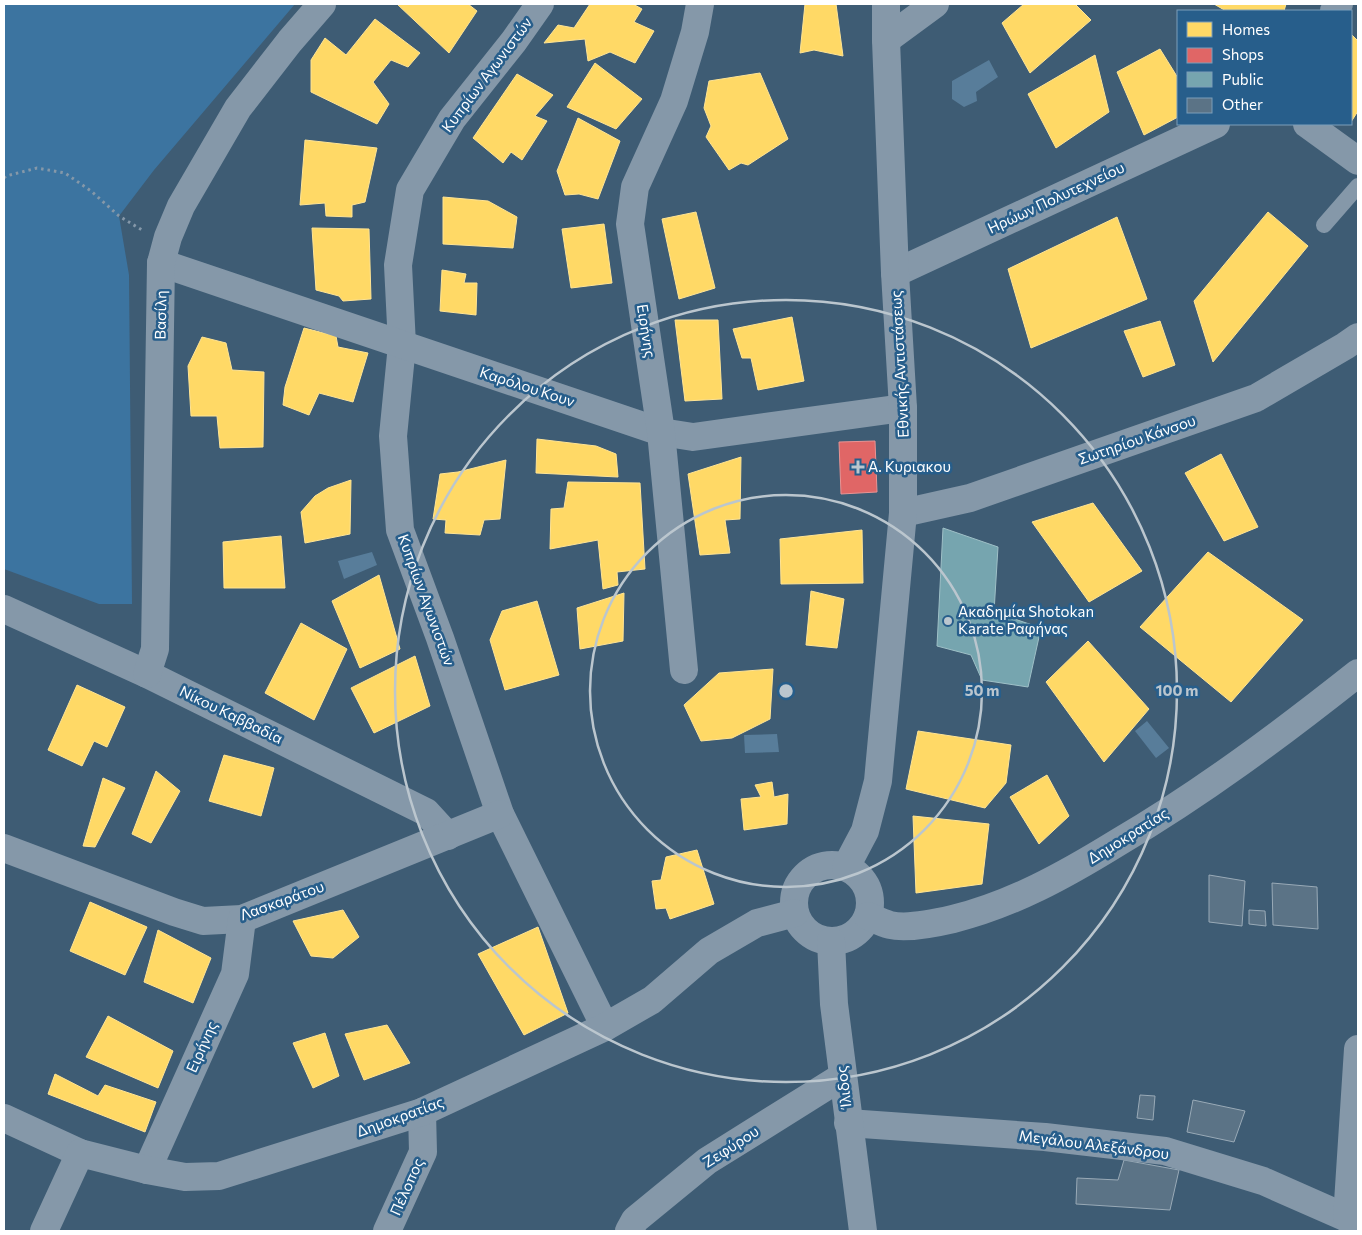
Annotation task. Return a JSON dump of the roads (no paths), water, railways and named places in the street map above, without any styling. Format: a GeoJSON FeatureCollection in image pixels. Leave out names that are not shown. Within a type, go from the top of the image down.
{"type":"FeatureCollection","features":[{"type":"Feature","properties":{"kind":"street","name":"Βασίλη"},"geometry":{"type":"LineString","coordinates":[[147,674],[156,649],[161,263],[168,237],[181,206],[238,108],[290,41],[322,4]]}},
{"type":"Feature","properties":{"kind":"street","name":"Κυπρίων Αγωνιστών"},"geometry":{"type":"LineString","coordinates":[[540,4],[514,41],[452,119],[410,190],[398,265],[402,345],[393,436],[400,530],[440,638],[500,814],[605,1026]]}},
{"type":"Feature","properties":{"kind":"street","name":"Ειρήνης"},"geometry":{"type":"LineString","coordinates":[[684,670],[662,432],[630,224],[635,187],[674,101],[695,32],[700,4]]}},
{"type":"Feature","properties":{"kind":"street","name":"Εθνικής Αντιστάσεως"},"geometry":{"type":"LineString","coordinates":[[846,867],[865,831],[878,781],[903,513],[904,408],[895,273],[886,4]]}},
{"type":"Feature","properties":{"kind":"street"},"geometry":{"type":"LineString","coordinates":[[886,40],[935,4]]}},
{"type":"Feature","properties":{"kind":"street","name":"Ηρώων Πολυτεχνείου"},"geometry":{"type":"LineString","coordinates":[[895,273],[1214,125]]}},
{"type":"Feature","properties":{"kind":"street"},"geometry":{"type":"LineString","coordinates":[[1308,125],[1358,161]]}},
{"type":"Feature","properties":{"kind":"street","name":"Καρόλου Κουν"},"geometry":{"type":"LineString","coordinates":[[161,263],[662,432],[693,437],[904,408]]}},
{"type":"Feature","properties":{"kind":"street","name":"Σωτηρίου Κάνσου"},"geometry":{"type":"LineString","coordinates":[[903,513],[970,498],[1256,398],[1358,337]]}},
{"type":"Feature","properties":{"kind":"street","name":"Νίκου Καββαδία"},"geometry":{"type":"LineString","coordinates":[[4,609],[147,674],[426,812],[448,836]]}},
{"type":"Feature","properties":{"kind":"street","name":"Δημοκρατίας"},"geometry":{"type":"LineString","coordinates":[[868,916],[890,925],[912,926],[939,922],[980,912],[1029,892],[1075,869],[1137,832],[1258,750],[1358,673]]}},
{"type":"Feature","properties":{"kind":"street","name":"Λασκαράτου"},"geometry":{"type":"LineString","coordinates":[[4,848],[174,912],[203,921],[242,918],[500,814]]}},
{"type":"Feature","properties":{"kind":"street"},"geometry":{"type":"LineString","coordinates":[[822,866],[846,867],[856,873],[864,882],[869,892],[871,904],[868,916],[862,927],[854,935],[843,940],[819,939],[808,933],[795,914],[794,901],[796,890],[802,879],[811,871],[822,866]]}},
{"type":"Feature","properties":{"kind":"street","name":"Δημοκρατίας"},"geometry":{"type":"LineString","coordinates":[[4,1118],[80,1152],[146,1170],[185,1176],[219,1176],[422,1112],[605,1026],[652,1000],[709,951],[757,923],[795,914]]}},
{"type":"Feature","properties":{"kind":"street","name":"Ειρήνης"},"geometry":{"type":"LineString","coordinates":[[146,1170],[235,974],[242,918]]}},
{"type":"Feature","properties":{"kind":"street","name":"Ίλιδος"},"geometry":{"type":"LineString","coordinates":[[831,941],[834,1004],[863,1231]]}},
{"type":"Feature","properties":{"kind":"street"},"geometry":{"type":"LineString","coordinates":[[1352,1220],[1358,1048]]}},
{"type":"Feature","properties":{"kind":"street","name":"Ζεφύρου"},"geometry":{"type":"LineString","coordinates":[[629,1231],[635,1220],[707,1161],[843,1076]]}},
{"type":"Feature","properties":{"kind":"street","name":"Πέλοπος"},"geometry":{"type":"LineString","coordinates":[[387,1231],[423,1152],[422,1112]]}},
{"type":"Feature","properties":{"kind":"street","name":"Μεγάλου Αλεξάνδρου"},"geometry":{"type":"LineString","coordinates":[[848,1123],[1045,1137],[1165,1151],[1263,1181],[1352,1220]]}},
{"type":"Feature","properties":{"kind":"street"},"geometry":{"type":"LineString","coordinates":[[44,1231],[80,1152]]}},
{"type":"Feature","properties":{"kind":"lane"},"geometry":{"type":"LineString","coordinates":[[1324,225],[1358,186]]}},
{"type":"Feature","properties":{"kind":"place","name":"Α. Κυριακου"},"geometry":{"type":"Point","coordinates":[858,467]}},
{"type":"Feature","properties":{"kind":"place","name":"Ακαδημία Shotokan Karate Ραφήνας"},"geometry":{"type":"Point","coordinates":[948,621]}}]}
